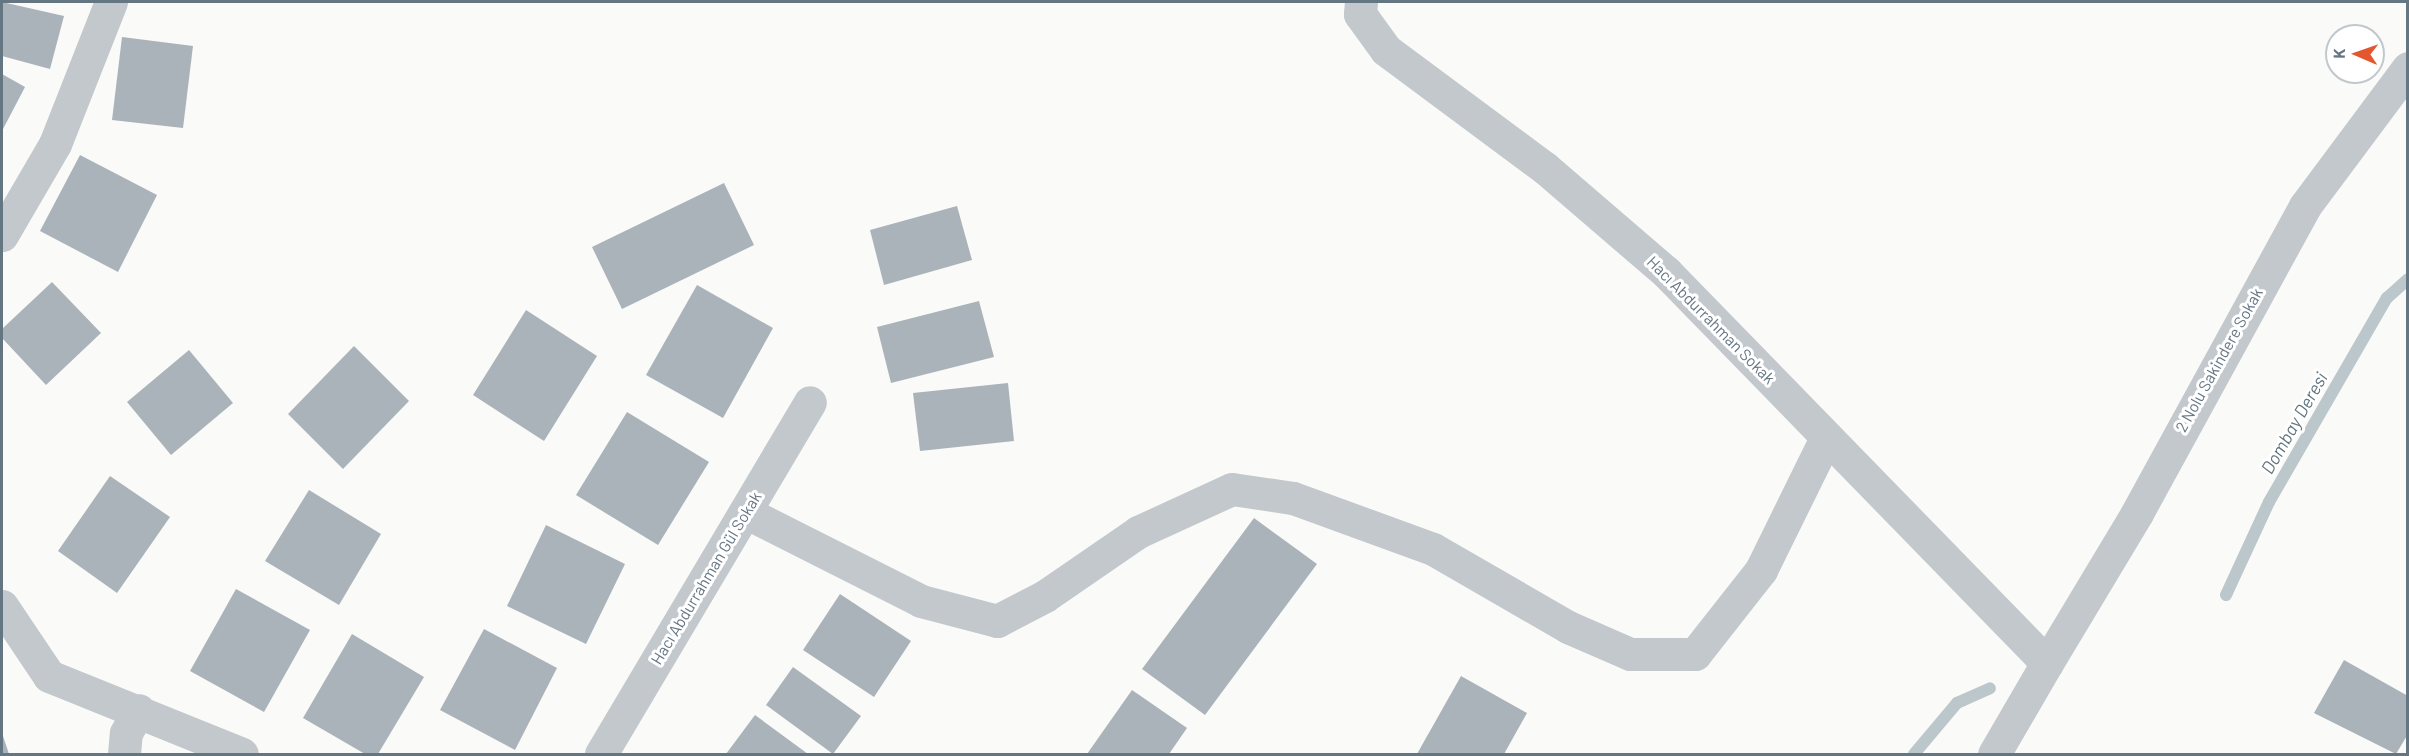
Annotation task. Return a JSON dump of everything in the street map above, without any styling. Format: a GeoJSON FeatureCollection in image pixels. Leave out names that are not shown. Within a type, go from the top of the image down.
{"type":"FeatureCollection","features":[{"type":"Feature","properties":{"kind":"street"},"geometry":{"type":"LineString","coordinates":[[2,235],[56,144],[111,2]]}},
{"type":"Feature","properties":{"kind":"street","name":"Hacı Abdurrahman Sokak"},"geometry":{"type":"LineString","coordinates":[[1361,2],[1360,14],[1386,50],[1545,168],[1666,272],[2047,663]]}},
{"type":"Feature","properties":{"kind":"street","name":"2 Nolu Sakindere Sokak"},"geometry":{"type":"LineString","coordinates":[[1994,754],[2137,513],[2305,206],[2408,68]]}},
{"type":"Feature","properties":{"kind":"street","name":"Hacı Abdurrahman Gül Sokak"},"geometry":{"type":"LineString","coordinates":[[602,754],[810,402]]}},
{"type":"Feature","properties":{"kind":"street"},"geometry":{"type":"LineString","coordinates":[[745,512],[921,602],[997,621],[1045,596],[1138,532],[1232,489],[1242,490],[1293,498],[1433,549],[1568,627],[1630,654],[1695,654],[1761,570],[1826,438]]}},
{"type":"Feature","properties":{"kind":"street"},"geometry":{"type":"LineString","coordinates":[[2,606],[50,676],[139,710],[242,754]]}},
{"type":"Feature","properties":{"kind":"street"},"geometry":{"type":"LineString","coordinates":[[124,754],[126,733],[139,710]]}},
{"type":"Feature","properties":{"kind":"building"},"geometry":{"type":"Polygon","coordinates":[[[2,2],[64,16],[50,69],[2,56],[2,2]]]}},
{"type":"Feature","properties":{"kind":"building"},"geometry":{"type":"Polygon","coordinates":[[[122,37],[193,46],[183,128],[112,120],[122,37]]]}},
{"type":"Feature","properties":{"kind":"building"},"geometry":{"type":"Polygon","coordinates":[[[2,74],[25,87],[2,131],[2,74]]]}},
{"type":"Feature","properties":{"kind":"building"},"geometry":{"type":"Polygon","coordinates":[[[80,155],[157,195],[118,272],[40,231],[80,155]]]}},
{"type":"Feature","properties":{"kind":"building"},"geometry":{"type":"Polygon","coordinates":[[[724,183],[754,245],[622,309],[592,247],[724,183]]]}},
{"type":"Feature","properties":{"kind":"building"},"geometry":{"type":"Polygon","coordinates":[[[957,206],[972,260],[884,285],[870,230],[957,206]]]}},
{"type":"Feature","properties":{"kind":"building"},"geometry":{"type":"Polygon","coordinates":[[[52,282],[101,333],[46,385],[2,338],[2,329],[52,282]]]}},
{"type":"Feature","properties":{"kind":"building"},"geometry":{"type":"Polygon","coordinates":[[[697,285],[773,328],[723,418],[646,375],[697,285]]]}},
{"type":"Feature","properties":{"kind":"building"},"geometry":{"type":"Polygon","coordinates":[[[979,301],[994,357],[891,383],[877,327],[979,301]]]}},
{"type":"Feature","properties":{"kind":"building"},"geometry":{"type":"Polygon","coordinates":[[[526,310],[597,356],[544,441],[473,395],[526,310]]]}},
{"type":"Feature","properties":{"kind":"building"},"geometry":{"type":"Polygon","coordinates":[[[354,346],[409,401],[343,469],[288,414],[354,346]]]}},
{"type":"Feature","properties":{"kind":"building"},"geometry":{"type":"Polygon","coordinates":[[[189,350],[233,403],[171,455],[127,402],[189,350]]]}},
{"type":"Feature","properties":{"kind":"building"},"geometry":{"type":"Polygon","coordinates":[[[1008,383],[1014,441],[920,451],[913,393],[1008,383]]]}},
{"type":"Feature","properties":{"kind":"building"},"geometry":{"type":"Polygon","coordinates":[[[627,412],[709,462],[658,545],[576,495],[627,412]]]}},
{"type":"Feature","properties":{"kind":"building"},"geometry":{"type":"Polygon","coordinates":[[[110,476],[170,517],[117,593],[58,551],[110,476]]]}},
{"type":"Feature","properties":{"kind":"building"},"geometry":{"type":"Polygon","coordinates":[[[309,490],[381,534],[339,605],[265,561],[309,490]]]}},
{"type":"Feature","properties":{"kind":"building"},"geometry":{"type":"Polygon","coordinates":[[[1254,518],[1317,564],[1205,715],[1142,669],[1254,518]]]}},
{"type":"Feature","properties":{"kind":"building"},"geometry":{"type":"Polygon","coordinates":[[[546,525],[625,564],[586,644],[507,606],[546,525]]]}},
{"type":"Feature","properties":{"kind":"building"},"geometry":{"type":"Polygon","coordinates":[[[236,589],[310,630],[264,712],[190,671],[236,589]]]}},
{"type":"Feature","properties":{"kind":"building"},"geometry":{"type":"Polygon","coordinates":[[[840,594],[911,641],[874,697],[803,650],[840,594]]]}},
{"type":"Feature","properties":{"kind":"building"},"geometry":{"type":"Polygon","coordinates":[[[484,629],[557,668],[515,750],[440,710],[484,629]]]}},
{"type":"Feature","properties":{"kind":"building"},"geometry":{"type":"Polygon","coordinates":[[[352,634],[424,677],[378,754],[365,754],[303,718],[352,634]]]}},
{"type":"Feature","properties":{"kind":"building"},"geometry":{"type":"Polygon","coordinates":[[[2344,660],[2408,696],[2408,734],[2396,754],[2314,713],[2344,660]]]}},
{"type":"Feature","properties":{"kind":"building"},"geometry":{"type":"Polygon","coordinates":[[[793,667],[861,716],[833,754],[766,705],[793,667]]]}},
{"type":"Feature","properties":{"kind":"building"},"geometry":{"type":"Polygon","coordinates":[[[1461,676],[1527,713],[1504,754],[1417,754],[1461,676]]]}},
{"type":"Feature","properties":{"kind":"building"},"geometry":{"type":"Polygon","coordinates":[[[1132,690],[1187,728],[1169,754],[1087,754],[1132,690]]]}},
{"type":"Feature","properties":{"kind":"building"},"geometry":{"type":"Polygon","coordinates":[[[755,715],[808,754],[726,754],[755,715]]]}},
{"type":"Feature","properties":{"kind":"building"},"geometry":{"type":"Polygon","coordinates":[[[2,733],[9,754],[2,754],[2,733]]]}},
{"type":"Feature","properties":{"kind":"waterway","name":"Dombay Deresi"},"geometry":{"type":"LineString","coordinates":[[2226,595],[2269,502],[2387,298],[2408,279]]}},
{"type":"Feature","properties":{"kind":"waterway","name":"Dombay Deresi"},"geometry":{"type":"LineString","coordinates":[[1914,754],[1957,703],[1990,688]]}}]}
